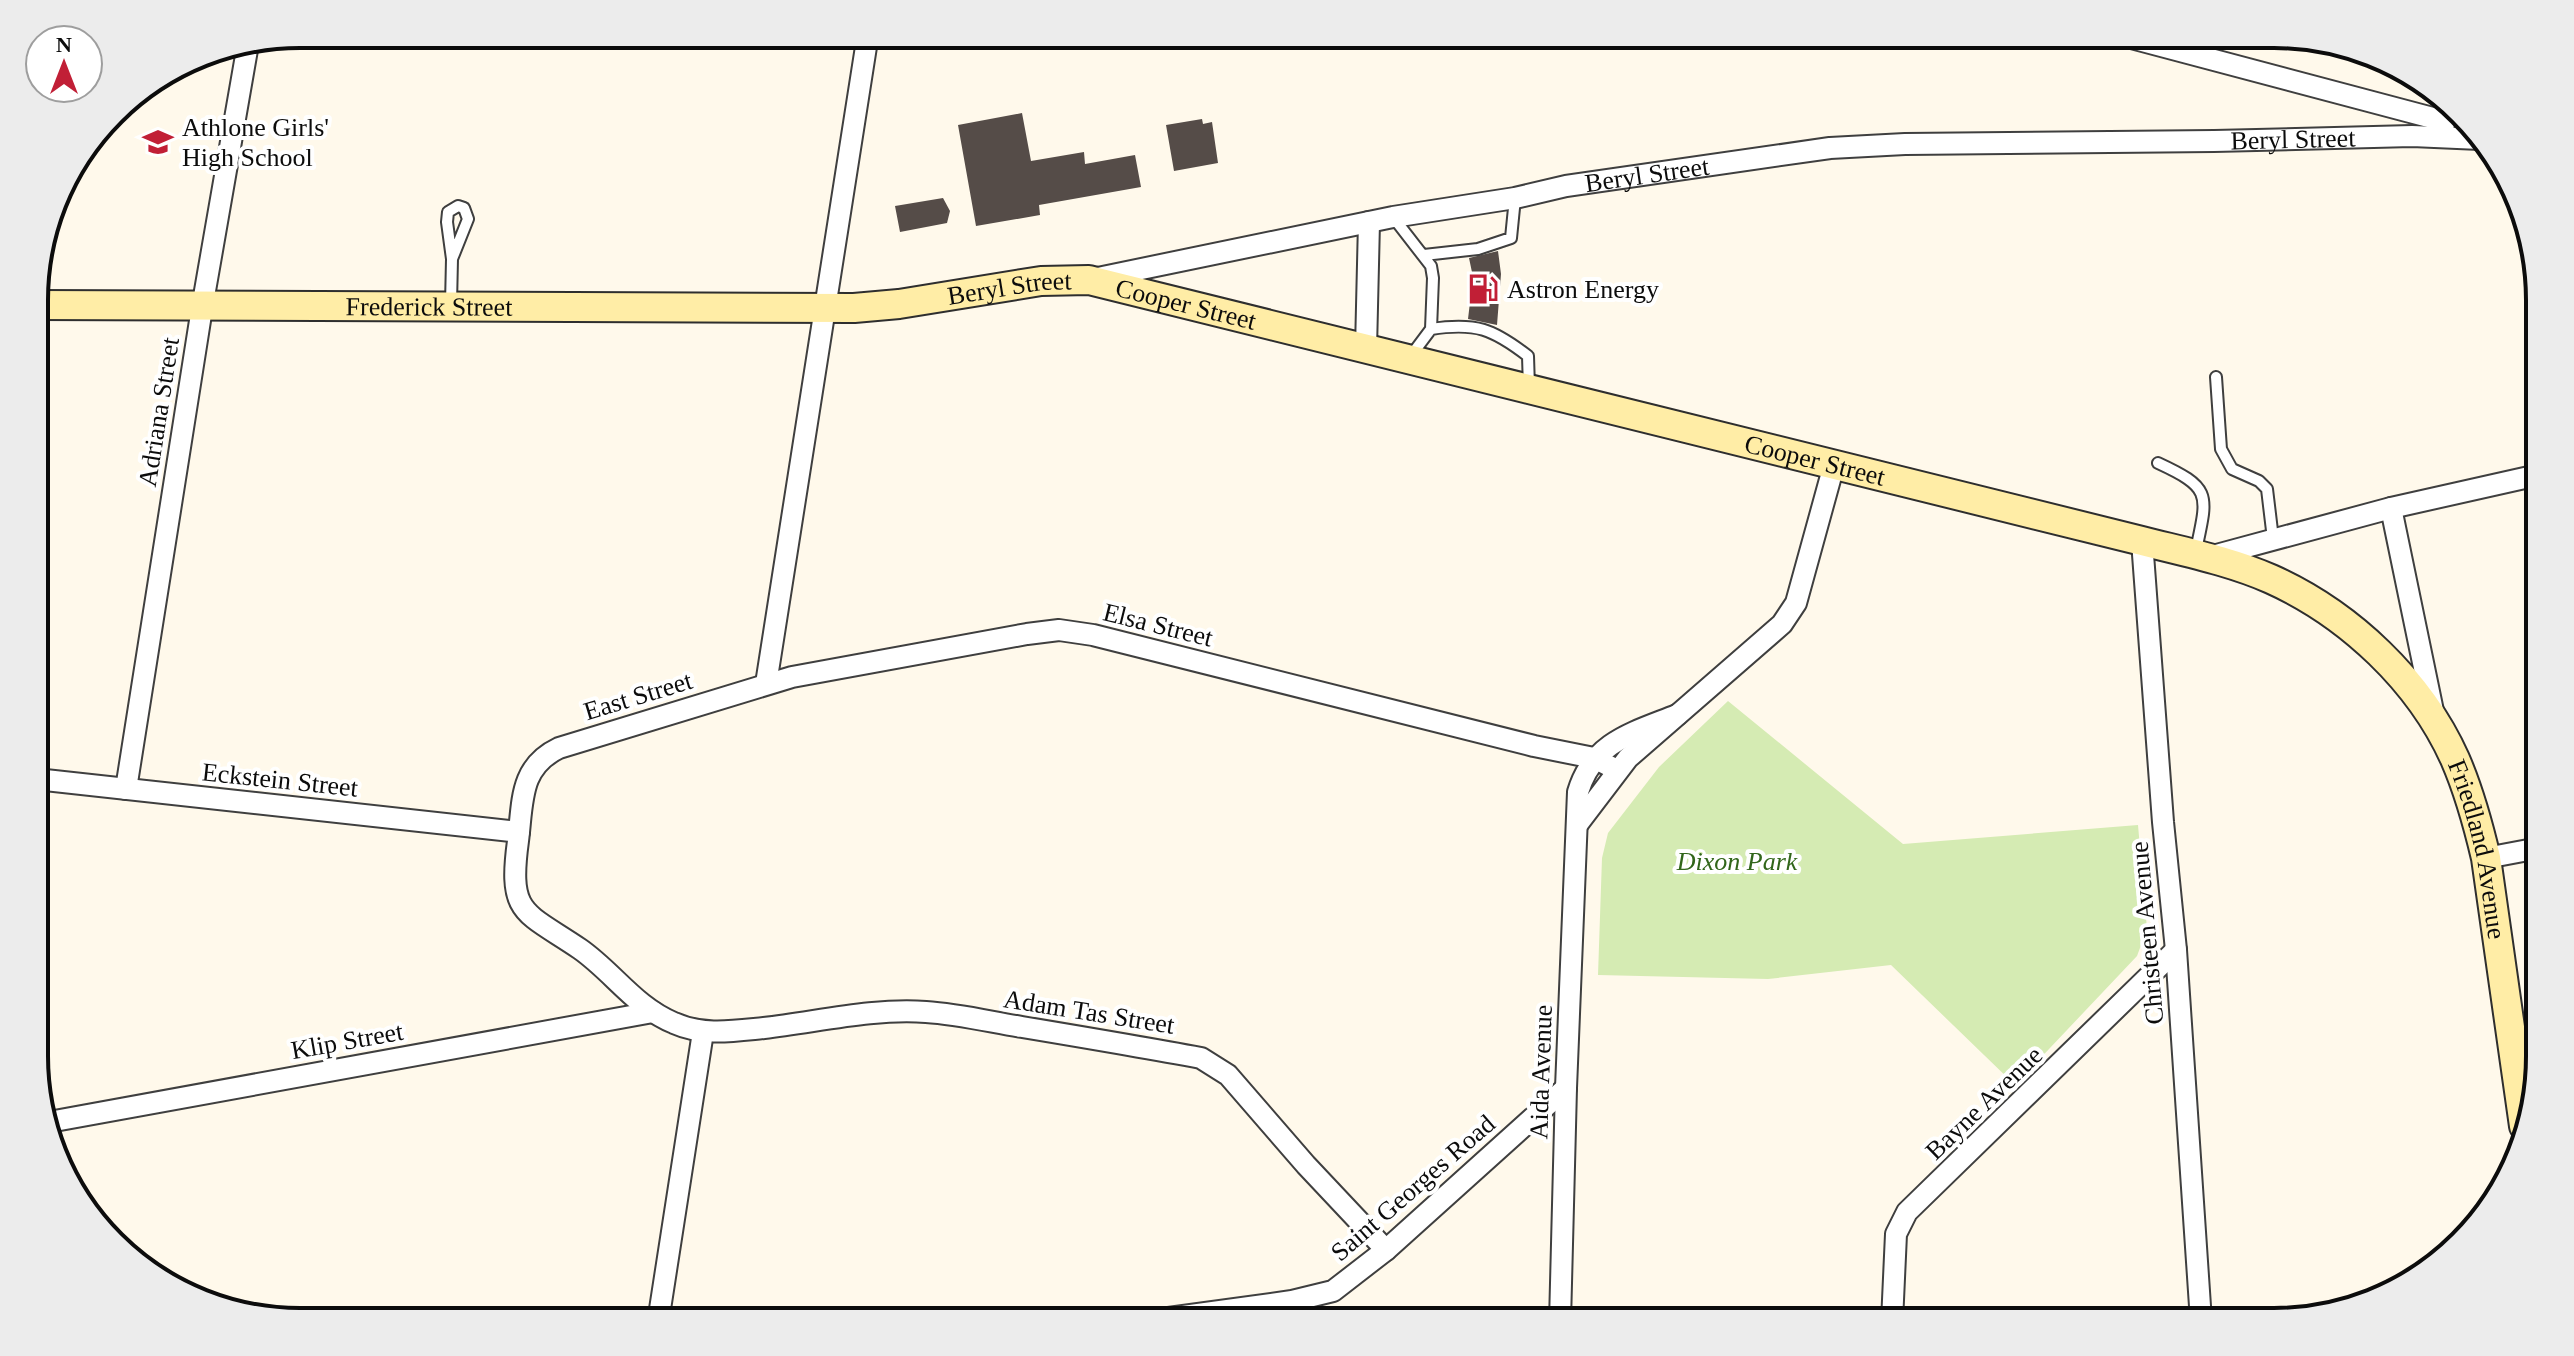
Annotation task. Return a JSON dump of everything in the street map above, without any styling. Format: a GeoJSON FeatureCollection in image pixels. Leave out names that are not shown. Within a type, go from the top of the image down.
{"type":"FeatureCollection","features":[{"type":"Feature","properties":{"kind":"main road","name":"Beryl Street"},"geometry":{"type":"LineString","coordinates":[[823,309],[899,304],[1041,281],[1089,280]]}},
{"type":"Feature","properties":{"kind":"main road","name":"Cooper Street"},"geometry":{"type":"LineString","coordinates":[[1089,280],[2202,556]]}},
{"type":"Feature","properties":{"kind":"main road","name":"Frederick Street"},"geometry":{"type":"LineString","coordinates":[[49,305],[823,309]]}},
{"type":"Feature","properties":{"kind":"main road","name":"Friedland Avenue"},"geometry":{"type":"LineString","coordinates":[[2202,556],[2293,589],[2352,628],[2401,677],[2435,722],[2470,796],[2486,858],[2521,1104]]}},
{"type":"Feature","properties":{"kind":"street"},"geometry":{"type":"LineString","coordinates":[[766,684],[866,48]]}},
{"type":"Feature","properties":{"kind":"street"},"geometry":{"type":"LineString","coordinates":[[2165,48],[2444,128]]}},
{"type":"Feature","properties":{"kind":"street","name":"Adriana Street"},"geometry":{"type":"LineString","coordinates":[[126,789],[202,308],[246,54]]}},
{"type":"Feature","properties":{"kind":"street","name":"Beryl Street"},"geometry":{"type":"LineString","coordinates":[[1089,280],[1393,217],[1515,198],[1579,184],[1830,148],[1905,144],[2199,141],[2444,128],[2463,134]]}},
{"type":"Feature","properties":{"kind":"street"},"geometry":{"type":"LineString","coordinates":[[1366,349],[1369,222]]}},
{"type":"Feature","properties":{"kind":"street","name":"Aida Avenue"},"geometry":{"type":"LineString","coordinates":[[1577,825],[1617,770],[1782,624],[1796,603],[1834,465]]}},
{"type":"Feature","properties":{"kind":"street"},"geometry":{"type":"LineString","coordinates":[[2202,556],[2526,478]]}},
{"type":"Feature","properties":{"kind":"street","name":"Friedland Avenue"},"geometry":{"type":"LineString","coordinates":[[2391,508],[2435,722]]}},
{"type":"Feature","properties":{"kind":"street","name":"Christeen Avenue"},"geometry":{"type":"LineString","coordinates":[[2142,541],[2176,950],[2200,1307]]}},
{"type":"Feature","properties":{"kind":"street","name":"Elsa Street"},"geometry":{"type":"LineString","coordinates":[[766,684],[815,672],[1027,634],[1071,631],[1534,746],[1594,758],[1617,770]]}},
{"type":"Feature","properties":{"kind":"street","name":"East Street"},"geometry":{"type":"LineString","coordinates":[[703,1032],[675,1024],[653,1012],[632,997],[595,960],[540,923],[519,903],[514,876],[527,779],[538,761],[548,753],[766,684]]}},
{"type":"Feature","properties":{"kind":"street","name":"Aida Avenue"},"geometry":{"type":"LineString","coordinates":[[1560,1307],[1578,792],[1594,758],[1618,740],[1677,715]]}},
{"type":"Feature","properties":{"kind":"street","name":"Elsa Street"},"geometry":{"type":"LineString","coordinates":[[1534,746],[1582,778],[1605,788]]}},
{"type":"Feature","properties":{"kind":"street","name":"Eckstein Street"},"geometry":{"type":"LineString","coordinates":[[48,780],[519,832]]}},
{"type":"Feature","properties":{"kind":"street"},"geometry":{"type":"LineString","coordinates":[[2486,858],[2526,850]]}},
{"type":"Feature","properties":{"kind":"street","name":"Bayne Avenue"},"geometry":{"type":"LineString","coordinates":[[1893,1307],[1896,1234],[1907,1212],[2176,950]]}},
{"type":"Feature","properties":{"kind":"street","name":"Klip Street"},"geometry":{"type":"LineString","coordinates":[[57,1121],[653,1012]]}},
{"type":"Feature","properties":{"kind":"street","name":"Adam Tas Street"},"geometry":{"type":"LineString","coordinates":[[703,1032],[737,1031],[872,1014],[922,1012],[1201,1058],[1228,1075],[1306,1165],[1386,1250]]}},
{"type":"Feature","properties":{"kind":"street"},"geometry":{"type":"LineString","coordinates":[[660,1308],[703,1032]]}},
{"type":"Feature","properties":{"kind":"street","name":"Saint Georges Road"},"geometry":{"type":"LineString","coordinates":[[1240,1308],[1313,1297],[1333,1291],[1386,1250],[1566,1088]]}},
{"type":"Feature","properties":{"kind":"lane"},"geometry":{"type":"LineString","coordinates":[[1424,255],[1478,249],[1511,238],[1515,198]]}},
{"type":"Feature","properties":{"kind":"lane"},"geometry":{"type":"LineString","coordinates":[[1393,217],[1424,255],[1431,266],[1433,278],[1431,329],[1408,360]]}},
{"type":"Feature","properties":{"kind":"lane"},"geometry":{"type":"LineString","coordinates":[[451,307],[452,259]]}},
{"type":"Feature","properties":{"kind":"lane"},"geometry":{"type":"LineString","coordinates":[[1431,329],[1454,325],[1483,329],[1502,336],[1528,356],[1529,390]]}},
{"type":"Feature","properties":{"kind":"lane"},"geometry":{"type":"LineString","coordinates":[[2216,377],[2221,449],[2232,469],[2259,481],[2267,489],[2273,539]]}},
{"type":"Feature","properties":{"kind":"lane"},"geometry":{"type":"LineString","coordinates":[[2158,463],[2187,476],[2199,486],[2204,498],[2202,556]]}},
{"type":"Feature","properties":{"kind":"green space","name":"Dixon Park"},"geometry":{"type":"Polygon","coordinates":[[[1728,701],[1903,844],[2138,825],[2147,929],[2137,956],[2015,1085],[1891,965],[1768,979],[1598,975],[1602,858],[1608,833],[1659,767],[1728,701]]]}},
{"type":"Feature","properties":{"kind":"building"},"geometry":{"type":"Polygon","coordinates":[[[1022,113],[1031,161],[1084,152],[1085,164],[1135,155],[1141,187],[1039,205],[1040,215],[976,226],[958,125],[1022,113]]]}},
{"type":"Feature","properties":{"kind":"building"},"geometry":{"type":"Polygon","coordinates":[[[1202,119],[1203,124],[1212,122],[1218,163],[1174,171],[1166,125],[1202,119]]]}},
{"type":"Feature","properties":{"kind":"building"},"geometry":{"type":"Polygon","coordinates":[[[943,198],[950,211],[947,223],[900,232],[895,206],[943,198]]]}},
{"type":"Feature","properties":{"kind":"building"},"geometry":{"type":"Polygon","coordinates":[[[1498,251],[1501,274],[1497,325],[1468,319],[1473,277],[1469,258],[1498,251]]]}},
{"type":"Feature","properties":{"kind":"place","name":"Athlone Girls' High School"},"geometry":{"type":"Point","coordinates":[158,142]}},
{"type":"Feature","properties":{"kind":"place","name":"Astron Energy"},"geometry":{"type":"Point","coordinates":[1483,289]}}]}
